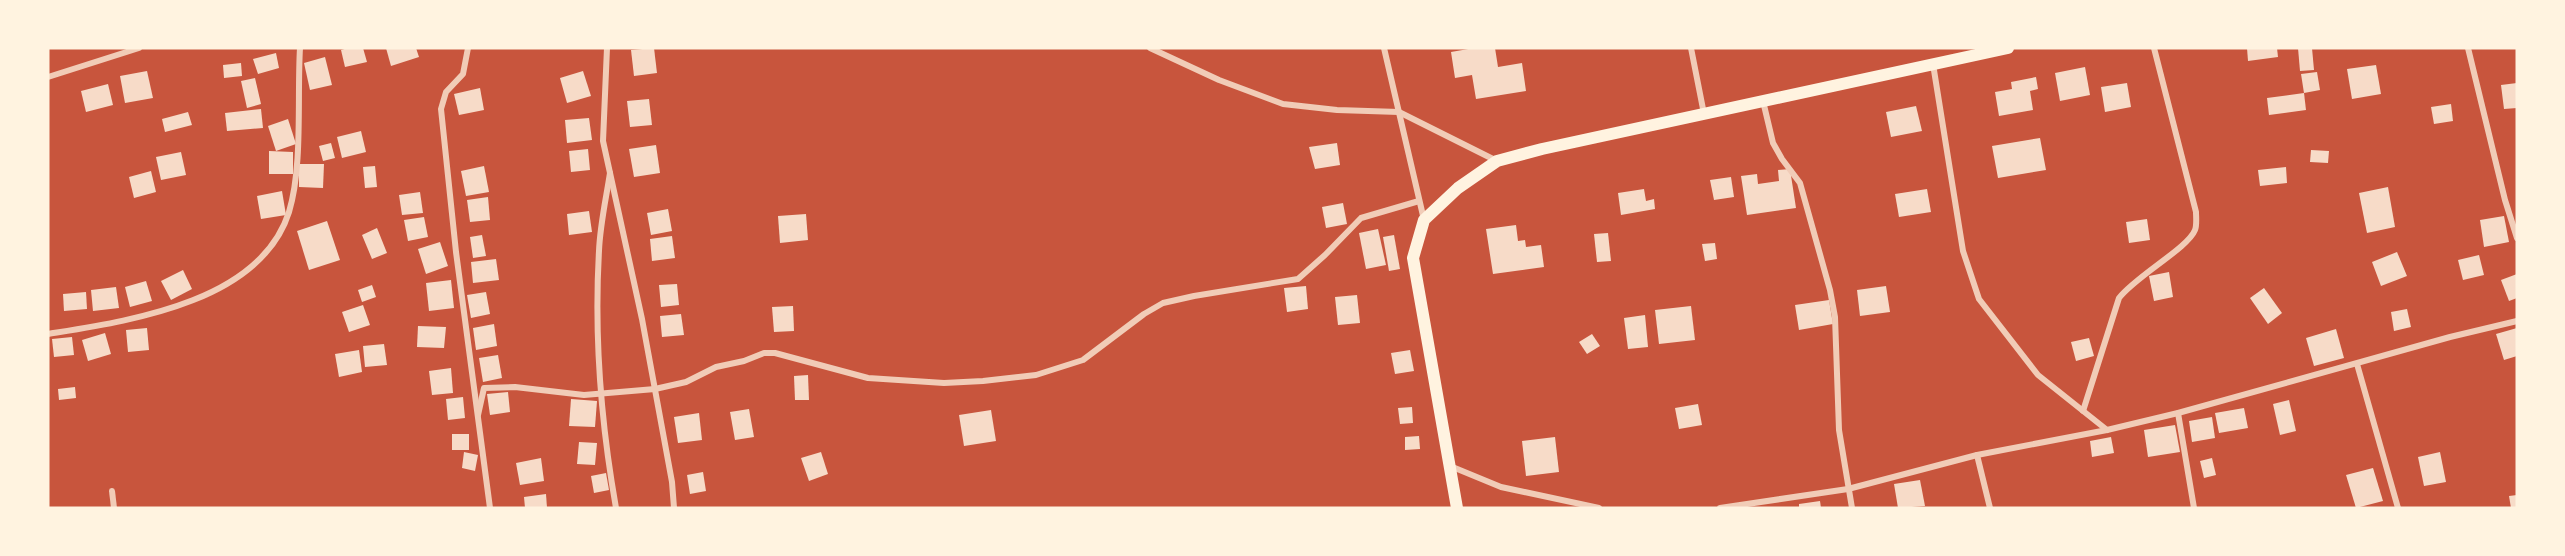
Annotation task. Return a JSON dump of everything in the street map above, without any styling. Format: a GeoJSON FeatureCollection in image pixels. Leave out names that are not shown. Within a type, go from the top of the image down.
{"type":"FeatureCollection","features":[{"type":"Feature","properties":{"kind":"main road"},"geometry":{"type":"LineString","coordinates":[[1457,508],[1413,258],[1424,220],[1458,188],[1497,161],[1542,149],[2008,48]]}},
{"type":"Feature","properties":{"kind":"street"},"geometry":{"type":"LineString","coordinates":[[48,77],[139,48]]}},
{"type":"Feature","properties":{"kind":"street"},"geometry":{"type":"LineString","coordinates":[[48,333],[119,322],[176,307],[246,272],[270,246],[282,228],[289,210],[297,156],[300,49],[308,48]]}},
{"type":"Feature","properties":{"kind":"street"},"geometry":{"type":"LineString","coordinates":[[468,48],[464,74],[446,92],[441,109],[456,252],[490,508]]}},
{"type":"Feature","properties":{"kind":"street"},"geometry":{"type":"LineString","coordinates":[[607,48],[603,141],[611,170],[655,389],[672,482],[674,508]]}},
{"type":"Feature","properties":{"kind":"street"},"geometry":{"type":"LineString","coordinates":[[1150,48],[1220,81],[1283,104],[1337,110],[1399,112],[1497,161]]}},
{"type":"Feature","properties":{"kind":"street"},"geometry":{"type":"LineString","coordinates":[[1384,48],[1424,220]]}},
{"type":"Feature","properties":{"kind":"street"},"geometry":{"type":"LineString","coordinates":[[1691,48],[1704,114]]}},
{"type":"Feature","properties":{"kind":"street"},"geometry":{"type":"LineString","coordinates":[[2083,411],[2119,298],[2128,285],[2189,240],[2196,229],[2196,212],[2154,48]]}},
{"type":"Feature","properties":{"kind":"street"},"geometry":{"type":"LineString","coordinates":[[2468,48],[2505,200],[2517,238]]}},
{"type":"Feature","properties":{"kind":"street"},"geometry":{"type":"LineString","coordinates":[[1933,64],[1963,251],[1979,299],[2008,340],[2038,375],[2107,430]]}},
{"type":"Feature","properties":{"kind":"street"},"geometry":{"type":"LineString","coordinates":[[1763,101],[1773,143],[1800,183],[1830,290],[1835,317],[1839,430],[1852,508]]}},
{"type":"Feature","properties":{"kind":"street"},"geometry":{"type":"LineString","coordinates":[[611,170],[599,248],[596,340],[605,447],[616,508]]}},
{"type":"Feature","properties":{"kind":"street"},"geometry":{"type":"LineString","coordinates":[[478,415],[484,388],[515,387],[575,394],[655,389],[686,382],[716,367],[744,361],[764,353],[775,353],[868,378],[944,383],[1036,375],[1083,360],[1144,314],[1163,303],[1298,279],[1361,218],[1419,201]]}},
{"type":"Feature","properties":{"kind":"street"},"geometry":{"type":"LineString","coordinates":[[1720,508],[1848,489],[1977,456],[2107,430],[2178,413],[2517,321]]}},
{"type":"Feature","properties":{"kind":"street"},"geometry":{"type":"LineString","coordinates":[[2357,364],[2398,508]]}},
{"type":"Feature","properties":{"kind":"street"},"geometry":{"type":"LineString","coordinates":[[2178,413],[2193,508]]}},
{"type":"Feature","properties":{"kind":"street"},"geometry":{"type":"LineString","coordinates":[[1977,456],[1990,508]]}},
{"type":"Feature","properties":{"kind":"street"},"geometry":{"type":"LineString","coordinates":[[1450,466],[1501,487],[1599,508]]}},
{"type":"Feature","properties":{"kind":"street"},"geometry":{"type":"LineString","coordinates":[[111,491],[114,508]]}},
{"type":"Feature","properties":{"kind":"building"},"geometry":{"type":"Polygon","coordinates":[[[363,48],[367,62],[345,67],[341,50],[363,48]]]}},
{"type":"Feature","properties":{"kind":"building"},"geometry":{"type":"Polygon","coordinates":[[[386,48],[416,48],[419,57],[391,66],[386,48]]]}},
{"type":"Feature","properties":{"kind":"building"},"geometry":{"type":"Polygon","coordinates":[[[654,48],[657,73],[634,76],[631,50],[654,48]]]}},
{"type":"Feature","properties":{"kind":"building"},"geometry":{"type":"Polygon","coordinates":[[[1474,48],[1495,48],[1498,67],[1522,63],[1526,91],[1476,99],[1472,75],[1455,78],[1451,52],[1474,48]]]}},
{"type":"Feature","properties":{"kind":"building"},"geometry":{"type":"Polygon","coordinates":[[[2247,48],[2277,48],[2278,57],[2248,61],[2247,48]]]}},
{"type":"Feature","properties":{"kind":"building"},"geometry":{"type":"Polygon","coordinates":[[[2298,48],[2312,48],[2314,70],[2300,71],[2298,48]]]}},
{"type":"Feature","properties":{"kind":"building"},"geometry":{"type":"Polygon","coordinates":[[[276,53],[279,68],[258,74],[253,59],[276,53]]]}},
{"type":"Feature","properties":{"kind":"building"},"geometry":{"type":"Polygon","coordinates":[[[325,57],[332,85],[310,90],[304,63],[325,57]]]}},
{"type":"Feature","properties":{"kind":"building"},"geometry":{"type":"Polygon","coordinates":[[[241,63],[242,76],[224,78],[223,65],[241,63]]]}},
{"type":"Feature","properties":{"kind":"building"},"geometry":{"type":"Polygon","coordinates":[[[2376,65],[2381,94],[2352,99],[2347,69],[2376,65]]]}},
{"type":"Feature","properties":{"kind":"building"},"geometry":{"type":"Polygon","coordinates":[[[2085,67],[2090,95],[2060,101],[2055,73],[2085,67]]]}},
{"type":"Feature","properties":{"kind":"building"},"geometry":{"type":"Polygon","coordinates":[[[147,71],[153,98],[125,103],[120,76],[147,71]]]}},
{"type":"Feature","properties":{"kind":"building"},"geometry":{"type":"Polygon","coordinates":[[[583,71],[591,96],[567,103],[560,78],[583,71]]]}},
{"type":"Feature","properties":{"kind":"building"},"geometry":{"type":"Polygon","coordinates":[[[2317,72],[2320,90],[2304,93],[2301,74],[2317,72]]]}},
{"type":"Feature","properties":{"kind":"building"},"geometry":{"type":"Polygon","coordinates":[[[2036,77],[2038,89],[2030,91],[2033,110],[1999,116],[1995,92],[2012,89],[2011,82],[2036,77]]]}},
{"type":"Feature","properties":{"kind":"building"},"geometry":{"type":"Polygon","coordinates":[[[255,78],[261,104],[247,108],[241,81],[255,78]]]}},
{"type":"Feature","properties":{"kind":"building"},"geometry":{"type":"Polygon","coordinates":[[[2127,83],[2131,107],[2105,112],[2101,87],[2127,83]]]}},
{"type":"Feature","properties":{"kind":"building"},"geometry":{"type":"Polygon","coordinates":[[[2517,83],[2517,108],[2504,109],[2501,85],[2517,83]]]}},
{"type":"Feature","properties":{"kind":"building"},"geometry":{"type":"Polygon","coordinates":[[[108,84],[113,105],[86,112],[81,91],[108,84]]]}},
{"type":"Feature","properties":{"kind":"building"},"geometry":{"type":"Polygon","coordinates":[[[480,88],[484,110],[459,115],[454,94],[480,88]]]}},
{"type":"Feature","properties":{"kind":"building"},"geometry":{"type":"Polygon","coordinates":[[[2304,93],[2306,110],[2269,115],[2267,98],[2304,93]]]}},
{"type":"Feature","properties":{"kind":"building"},"geometry":{"type":"Polygon","coordinates":[[[649,99],[652,125],[630,127],[627,101],[649,99]]]}},
{"type":"Feature","properties":{"kind":"building"},"geometry":{"type":"Polygon","coordinates":[[[2451,104],[2453,121],[2434,124],[2431,107],[2451,104]]]}},
{"type":"Feature","properties":{"kind":"building"},"geometry":{"type":"Polygon","coordinates":[[[1916,106],[1922,131],[1891,137],[1886,112],[1916,106]]]}},
{"type":"Feature","properties":{"kind":"building"},"geometry":{"type":"Polygon","coordinates":[[[261,109],[263,128],[227,131],[225,113],[261,109]]]}},
{"type":"Feature","properties":{"kind":"building"},"geometry":{"type":"Polygon","coordinates":[[[188,112],[192,125],[165,132],[162,119],[188,112]]]}},
{"type":"Feature","properties":{"kind":"building"},"geometry":{"type":"Polygon","coordinates":[[[589,118],[592,140],[567,143],[565,120],[589,118]]]}},
{"type":"Feature","properties":{"kind":"building"},"geometry":{"type":"Polygon","coordinates":[[[288,119],[296,144],[276,151],[268,126],[288,119]]]}},
{"type":"Feature","properties":{"kind":"building"},"geometry":{"type":"Polygon","coordinates":[[[361,131],[366,152],[342,158],[337,137],[361,131]]]}},
{"type":"Feature","properties":{"kind":"building"},"geometry":{"type":"Polygon","coordinates":[[[2040,138],[2046,170],[1998,178],[1992,146],[2040,138]]]}},
{"type":"Feature","properties":{"kind":"building"},"geometry":{"type":"Polygon","coordinates":[[[331,143],[335,158],[323,161],[319,146],[331,143]]]}},
{"type":"Feature","properties":{"kind":"building"},"geometry":{"type":"Polygon","coordinates":[[[1337,143],[1340,165],[1315,169],[1309,147],[1337,143]]]}},
{"type":"Feature","properties":{"kind":"building"},"geometry":{"type":"Polygon","coordinates":[[[656,145],[660,173],[634,177],[629,149],[656,145]]]}},
{"type":"Feature","properties":{"kind":"building"},"geometry":{"type":"Polygon","coordinates":[[[588,149],[590,170],[571,172],[569,151],[588,149]]]}},
{"type":"Feature","properties":{"kind":"building"},"geometry":{"type":"Polygon","coordinates":[[[2311,150],[2329,151],[2328,163],[2310,162],[2311,150]]]}},
{"type":"Feature","properties":{"kind":"building"},"geometry":{"type":"Polygon","coordinates":[[[269,151],[293,152],[293,174],[269,174],[269,151]]]}},
{"type":"Feature","properties":{"kind":"building"},"geometry":{"type":"Polygon","coordinates":[[[181,152],[186,175],[161,180],[156,157],[181,152]]]}},
{"type":"Feature","properties":{"kind":"building"},"geometry":{"type":"Polygon","coordinates":[[[299,164],[324,164],[323,188],[299,187],[299,164]]]}},
{"type":"Feature","properties":{"kind":"building"},"geometry":{"type":"Polygon","coordinates":[[[375,166],[377,187],[365,188],[363,167],[375,166]]]}},
{"type":"Feature","properties":{"kind":"building"},"geometry":{"type":"Polygon","coordinates":[[[484,166],[489,192],[466,196],[461,171],[484,166]]]}},
{"type":"Feature","properties":{"kind":"building"},"geometry":{"type":"Polygon","coordinates":[[[2286,167],[2287,183],[2260,186],[2258,170],[2286,167]]]}},
{"type":"Feature","properties":{"kind":"building"},"geometry":{"type":"Polygon","coordinates":[[[1790,169],[1796,208],[1747,215],[1741,176],[1757,174],[1758,184],[1779,181],[1778,170],[1790,169]]]}},
{"type":"Feature","properties":{"kind":"building"},"geometry":{"type":"Polygon","coordinates":[[[151,171],[156,192],[134,198],[129,177],[151,171]]]}},
{"type":"Feature","properties":{"kind":"building"},"geometry":{"type":"Polygon","coordinates":[[[1731,177],[1734,197],[1714,200],[1710,180],[1731,177]]]}},
{"type":"Feature","properties":{"kind":"building"},"geometry":{"type":"Polygon","coordinates":[[[2388,187],[2395,227],[2367,233],[2359,193],[2388,187]]]}},
{"type":"Feature","properties":{"kind":"building"},"geometry":{"type":"Polygon","coordinates":[[[1644,189],[1646,201],[1654,199],[1655,209],[1621,215],[1618,193],[1644,189]]]}},
{"type":"Feature","properties":{"kind":"building"},"geometry":{"type":"Polygon","coordinates":[[[1927,189],[1931,212],[1899,217],[1895,194],[1927,189]]]}},
{"type":"Feature","properties":{"kind":"building"},"geometry":{"type":"Polygon","coordinates":[[[282,191],[286,215],[261,219],[257,196],[282,191]]]}},
{"type":"Feature","properties":{"kind":"building"},"geometry":{"type":"Polygon","coordinates":[[[420,192],[423,213],[402,215],[399,195],[420,192]]]}},
{"type":"Feature","properties":{"kind":"building"},"geometry":{"type":"Polygon","coordinates":[[[488,197],[490,220],[470,222],[467,200],[488,197]]]}},
{"type":"Feature","properties":{"kind":"building"},"geometry":{"type":"Polygon","coordinates":[[[1343,203],[1347,224],[1326,228],[1322,207],[1343,203]]]}},
{"type":"Feature","properties":{"kind":"building"},"geometry":{"type":"Polygon","coordinates":[[[668,209],[672,231],[651,235],[647,213],[668,209]]]}},
{"type":"Feature","properties":{"kind":"building"},"geometry":{"type":"Polygon","coordinates":[[[589,211],[592,232],[569,235],[567,214],[589,211]]]}},
{"type":"Feature","properties":{"kind":"building"},"geometry":{"type":"Polygon","coordinates":[[[806,214],[808,240],[780,243],[778,216],[806,214]]]}},
{"type":"Feature","properties":{"kind":"building"},"geometry":{"type":"Polygon","coordinates":[[[2504,216],[2509,242],[2484,247],[2480,220],[2504,216]]]}},
{"type":"Feature","properties":{"kind":"building"},"geometry":{"type":"Polygon","coordinates":[[[424,217],[428,237],[408,241],[404,220],[424,217]]]}},
{"type":"Feature","properties":{"kind":"building"},"geometry":{"type":"Polygon","coordinates":[[[2147,219],[2150,240],[2129,243],[2126,222],[2147,219]]]}},
{"type":"Feature","properties":{"kind":"building"},"geometry":{"type":"Polygon","coordinates":[[[327,221],[340,260],[309,270],[297,231],[327,221]]]}},
{"type":"Feature","properties":{"kind":"building"},"geometry":{"type":"Polygon","coordinates":[[[1516,225],[1518,241],[1525,240],[1526,247],[1541,245],[1544,267],[1493,274],[1486,229],[1516,225]]]}},
{"type":"Feature","properties":{"kind":"building"},"geometry":{"type":"Polygon","coordinates":[[[377,228],[387,253],[372,259],[362,235],[377,228]]]}},
{"type":"Feature","properties":{"kind":"building"},"geometry":{"type":"Polygon","coordinates":[[[1378,229],[1386,265],[1366,269],[1359,233],[1378,229]]]}},
{"type":"Feature","properties":{"kind":"building"},"geometry":{"type":"Polygon","coordinates":[[[1608,233],[1611,261],[1597,262],[1594,234],[1608,233]]]}},
{"type":"Feature","properties":{"kind":"building"},"geometry":{"type":"Polygon","coordinates":[[[482,235],[486,256],[473,258],[470,237],[482,235]]]}},
{"type":"Feature","properties":{"kind":"building"},"geometry":{"type":"Polygon","coordinates":[[[1394,235],[1400,269],[1389,271],[1383,237],[1394,235]]]}},
{"type":"Feature","properties":{"kind":"building"},"geometry":{"type":"Polygon","coordinates":[[[672,236],[675,258],[652,261],[650,239],[672,236]]]}},
{"type":"Feature","properties":{"kind":"building"},"geometry":{"type":"Polygon","coordinates":[[[440,242],[448,266],[426,274],[418,249],[440,242]]]}},
{"type":"Feature","properties":{"kind":"building"},"geometry":{"type":"Polygon","coordinates":[[[1715,243],[1717,259],[1705,261],[1702,244],[1715,243]]]}},
{"type":"Feature","properties":{"kind":"building"},"geometry":{"type":"Polygon","coordinates":[[[2397,252],[2407,276],[2381,286],[2372,262],[2397,252]]]}},
{"type":"Feature","properties":{"kind":"building"},"geometry":{"type":"Polygon","coordinates":[[[2479,255],[2484,275],[2463,280],[2458,260],[2479,255]]]}},
{"type":"Feature","properties":{"kind":"building"},"geometry":{"type":"Polygon","coordinates":[[[496,259],[499,280],[473,283],[471,262],[496,259]]]}},
{"type":"Feature","properties":{"kind":"building"},"geometry":{"type":"Polygon","coordinates":[[[183,270],[192,289],[171,300],[161,281],[183,270]]]}},
{"type":"Feature","properties":{"kind":"building"},"geometry":{"type":"Polygon","coordinates":[[[2169,272],[2173,297],[2154,301],[2149,276],[2169,272]]]}},
{"type":"Feature","properties":{"kind":"building"},"geometry":{"type":"Polygon","coordinates":[[[2517,274],[2517,298],[2509,301],[2501,280],[2517,274]]]}},
{"type":"Feature","properties":{"kind":"building"},"geometry":{"type":"Polygon","coordinates":[[[451,280],[454,308],[429,311],[426,283],[451,280]]]}},
{"type":"Feature","properties":{"kind":"building"},"geometry":{"type":"Polygon","coordinates":[[[146,281],[152,301],[130,307],[125,287],[146,281]]]}},
{"type":"Feature","properties":{"kind":"building"},"geometry":{"type":"Polygon","coordinates":[[[677,284],[679,305],[661,307],[659,285],[677,284]]]}},
{"type":"Feature","properties":{"kind":"building"},"geometry":{"type":"Polygon","coordinates":[[[372,285],[376,297],[362,302],[358,290],[372,285]]]}},
{"type":"Feature","properties":{"kind":"building"},"geometry":{"type":"Polygon","coordinates":[[[1306,286],[1308,309],[1287,312],[1284,288],[1306,286]]]}},
{"type":"Feature","properties":{"kind":"building"},"geometry":{"type":"Polygon","coordinates":[[[1886,286],[1890,312],[1860,316],[1857,290],[1886,286]]]}},
{"type":"Feature","properties":{"kind":"building"},"geometry":{"type":"Polygon","coordinates":[[[116,287],[119,308],[93,311],[91,290],[116,287]]]}},
{"type":"Feature","properties":{"kind":"building"},"geometry":{"type":"Polygon","coordinates":[[[2264,288],[2282,313],[2268,324],[2250,298],[2264,288]]]}},
{"type":"Feature","properties":{"kind":"building"},"geometry":{"type":"Polygon","coordinates":[[[86,292],[87,309],[64,311],[63,294],[86,292]]]}},
{"type":"Feature","properties":{"kind":"building"},"geometry":{"type":"Polygon","coordinates":[[[486,292],[490,314],[471,318],[467,295],[486,292]]]}},
{"type":"Feature","properties":{"kind":"building"},"geometry":{"type":"Polygon","coordinates":[[[1357,295],[1360,323],[1338,325],[1335,297],[1357,295]]]}},
{"type":"Feature","properties":{"kind":"building"},"geometry":{"type":"Polygon","coordinates":[[[1829,300],[1833,324],[1799,330],[1795,305],[1829,300]]]}},
{"type":"Feature","properties":{"kind":"building"},"geometry":{"type":"Polygon","coordinates":[[[363,305],[370,325],[349,332],[342,312],[363,305]]]}},
{"type":"Feature","properties":{"kind":"building"},"geometry":{"type":"Polygon","coordinates":[[[793,306],[794,331],[774,332],[772,307],[793,306]]]}},
{"type":"Feature","properties":{"kind":"building"},"geometry":{"type":"Polygon","coordinates":[[[1691,306],[1695,340],[1659,344],[1655,310],[1691,306]]]}},
{"type":"Feature","properties":{"kind":"building"},"geometry":{"type":"Polygon","coordinates":[[[2407,309],[2411,327],[2394,331],[2391,312],[2407,309]]]}},
{"type":"Feature","properties":{"kind":"building"},"geometry":{"type":"Polygon","coordinates":[[[681,314],[684,335],[662,337],[660,316],[681,314]]]}},
{"type":"Feature","properties":{"kind":"building"},"geometry":{"type":"Polygon","coordinates":[[[1645,315],[1648,347],[1628,349],[1624,318],[1645,315]]]}},
{"type":"Feature","properties":{"kind":"building"},"geometry":{"type":"Polygon","coordinates":[[[494,324],[497,346],[476,350],[473,328],[494,324]]]}},
{"type":"Feature","properties":{"kind":"building"},"geometry":{"type":"Polygon","coordinates":[[[418,326],[446,327],[444,348],[417,347],[418,326]]]}},
{"type":"Feature","properties":{"kind":"building"},"geometry":{"type":"Polygon","coordinates":[[[147,328],[149,350],[128,352],[126,330],[147,328]]]}},
{"type":"Feature","properties":{"kind":"building"},"geometry":{"type":"Polygon","coordinates":[[[2517,328],[2517,356],[2504,360],[2496,334],[2517,328]]]}},
{"type":"Feature","properties":{"kind":"building"},"geometry":{"type":"Polygon","coordinates":[[[2336,329],[2344,358],[2314,366],[2306,338],[2336,329]]]}},
{"type":"Feature","properties":{"kind":"building"},"geometry":{"type":"Polygon","coordinates":[[[105,333],[111,354],[88,361],[82,340],[105,333]]]}},
{"type":"Feature","properties":{"kind":"building"},"geometry":{"type":"Polygon","coordinates":[[[1592,334],[1600,346],[1587,354],[1579,342],[1592,334]]]}},
{"type":"Feature","properties":{"kind":"building"},"geometry":{"type":"Polygon","coordinates":[[[72,337],[74,355],[54,357],[52,339],[72,337]]]}},
{"type":"Feature","properties":{"kind":"building"},"geometry":{"type":"Polygon","coordinates":[[[2089,338],[2094,356],[2076,361],[2071,342],[2089,338]]]}},
{"type":"Feature","properties":{"kind":"building"},"geometry":{"type":"Polygon","coordinates":[[[384,344],[387,365],[365,367],[363,346],[384,344]]]}},
{"type":"Feature","properties":{"kind":"building"},"geometry":{"type":"Polygon","coordinates":[[[359,350],[362,372],[339,377],[335,354],[359,350]]]}},
{"type":"Feature","properties":{"kind":"building"},"geometry":{"type":"Polygon","coordinates":[[[1410,350],[1414,371],[1395,374],[1391,353],[1410,350]]]}},
{"type":"Feature","properties":{"kind":"building"},"geometry":{"type":"Polygon","coordinates":[[[498,355],[502,378],[483,382],[479,358],[498,355]]]}},
{"type":"Feature","properties":{"kind":"building"},"geometry":{"type":"Polygon","coordinates":[[[451,368],[453,393],[432,395],[429,371],[451,368]]]}},
{"type":"Feature","properties":{"kind":"building"},"geometry":{"type":"Polygon","coordinates":[[[808,375],[809,400],[795,400],[794,376],[808,375]]]}},
{"type":"Feature","properties":{"kind":"building"},"geometry":{"type":"Polygon","coordinates":[[[75,387],[76,398],[59,400],[58,389],[75,387]]]}},
{"type":"Feature","properties":{"kind":"building"},"geometry":{"type":"Polygon","coordinates":[[[508,392],[510,412],[490,415],[487,394],[508,392]]]}},
{"type":"Feature","properties":{"kind":"building"},"geometry":{"type":"Polygon","coordinates":[[[463,397],[465,418],[448,420],[446,399],[463,397]]]}},
{"type":"Feature","properties":{"kind":"building"},"geometry":{"type":"Polygon","coordinates":[[[571,399],[597,401],[595,427],[569,426],[571,399]]]}},
{"type":"Feature","properties":{"kind":"building"},"geometry":{"type":"Polygon","coordinates":[[[2289,400],[2296,431],[2280,435],[2273,404],[2289,400]]]}},
{"type":"Feature","properties":{"kind":"building"},"geometry":{"type":"Polygon","coordinates":[[[1698,404],[1702,425],[1679,429],[1675,408],[1698,404]]]}},
{"type":"Feature","properties":{"kind":"building"},"geometry":{"type":"Polygon","coordinates":[[[1412,407],[1413,423],[1400,424],[1398,408],[1412,407]]]}},
{"type":"Feature","properties":{"kind":"building"},"geometry":{"type":"Polygon","coordinates":[[[2244,408],[2248,428],[2219,433],[2215,413],[2244,408]]]}},
{"type":"Feature","properties":{"kind":"building"},"geometry":{"type":"Polygon","coordinates":[[[749,409],[754,437],[735,440],[730,412],[749,409]]]}},
{"type":"Feature","properties":{"kind":"building"},"geometry":{"type":"Polygon","coordinates":[[[991,410],[996,441],[964,446],[959,415],[991,410]]]}},
{"type":"Feature","properties":{"kind":"building"},"geometry":{"type":"Polygon","coordinates":[[[699,413],[702,440],[678,443],[674,417],[699,413]]]}},
{"type":"Feature","properties":{"kind":"building"},"geometry":{"type":"Polygon","coordinates":[[[2212,417],[2215,438],[2192,442],[2189,421],[2212,417]]]}},
{"type":"Feature","properties":{"kind":"building"},"geometry":{"type":"Polygon","coordinates":[[[2175,425],[2180,452],[2148,457],[2144,430],[2175,425]]]}},
{"type":"Feature","properties":{"kind":"building"},"geometry":{"type":"Polygon","coordinates":[[[452,434],[469,434],[469,450],[452,450],[452,434]]]}},
{"type":"Feature","properties":{"kind":"building"},"geometry":{"type":"Polygon","coordinates":[[[1419,436],[1420,449],[1405,450],[1405,437],[1419,436]]]}},
{"type":"Feature","properties":{"kind":"building"},"geometry":{"type":"Polygon","coordinates":[[[1555,437],[1559,472],[1526,476],[1522,441],[1555,437]]]}},
{"type":"Feature","properties":{"kind":"building"},"geometry":{"type":"Polygon","coordinates":[[[2111,437],[2114,453],[2092,457],[2090,441],[2111,437]]]}},
{"type":"Feature","properties":{"kind":"building"},"geometry":{"type":"Polygon","coordinates":[[[579,442],[597,443],[595,465],[577,464],[579,442]]]}},
{"type":"Feature","properties":{"kind":"building"},"geometry":{"type":"Polygon","coordinates":[[[464,452],[478,455],[475,471],[462,468],[464,452]]]}},
{"type":"Feature","properties":{"kind":"building"},"geometry":{"type":"Polygon","coordinates":[[[821,452],[828,474],[809,481],[801,458],[821,452]]]}},
{"type":"Feature","properties":{"kind":"building"},"geometry":{"type":"Polygon","coordinates":[[[2440,452],[2446,482],[2424,486],[2418,457],[2440,452]]]}},
{"type":"Feature","properties":{"kind":"building"},"geometry":{"type":"Polygon","coordinates":[[[541,458],[544,481],[520,485],[516,463],[541,458]]]}},
{"type":"Feature","properties":{"kind":"building"},"geometry":{"type":"Polygon","coordinates":[[[2212,458],[2216,475],[2204,478],[2200,461],[2212,458]]]}},
{"type":"Feature","properties":{"kind":"building"},"geometry":{"type":"Polygon","coordinates":[[[2373,468],[2383,501],[2356,508],[2346,475],[2373,468]]]}},
{"type":"Feature","properties":{"kind":"building"},"geometry":{"type":"Polygon","coordinates":[[[703,472],[706,491],[690,494],[687,475],[703,472]]]}},
{"type":"Feature","properties":{"kind":"building"},"geometry":{"type":"Polygon","coordinates":[[[606,473],[609,490],[594,493],[591,476],[606,473]]]}},
{"type":"Feature","properties":{"kind":"building"},"geometry":{"type":"Polygon","coordinates":[[[1920,480],[1925,506],[1898,508],[1894,484],[1920,480]]]}},
{"type":"Feature","properties":{"kind":"building"},"geometry":{"type":"Polygon","coordinates":[[[546,494],[547,508],[525,508],[524,497],[546,494]]]}},
{"type":"Feature","properties":{"kind":"building"},"geometry":{"type":"Polygon","coordinates":[[[2517,495],[2517,508],[2511,508],[2509,496],[2517,495]]]}},
{"type":"Feature","properties":{"kind":"building"},"geometry":{"type":"Polygon","coordinates":[[[1820,501],[1821,508],[1799,508],[1799,504],[1820,501]]]}}]}
